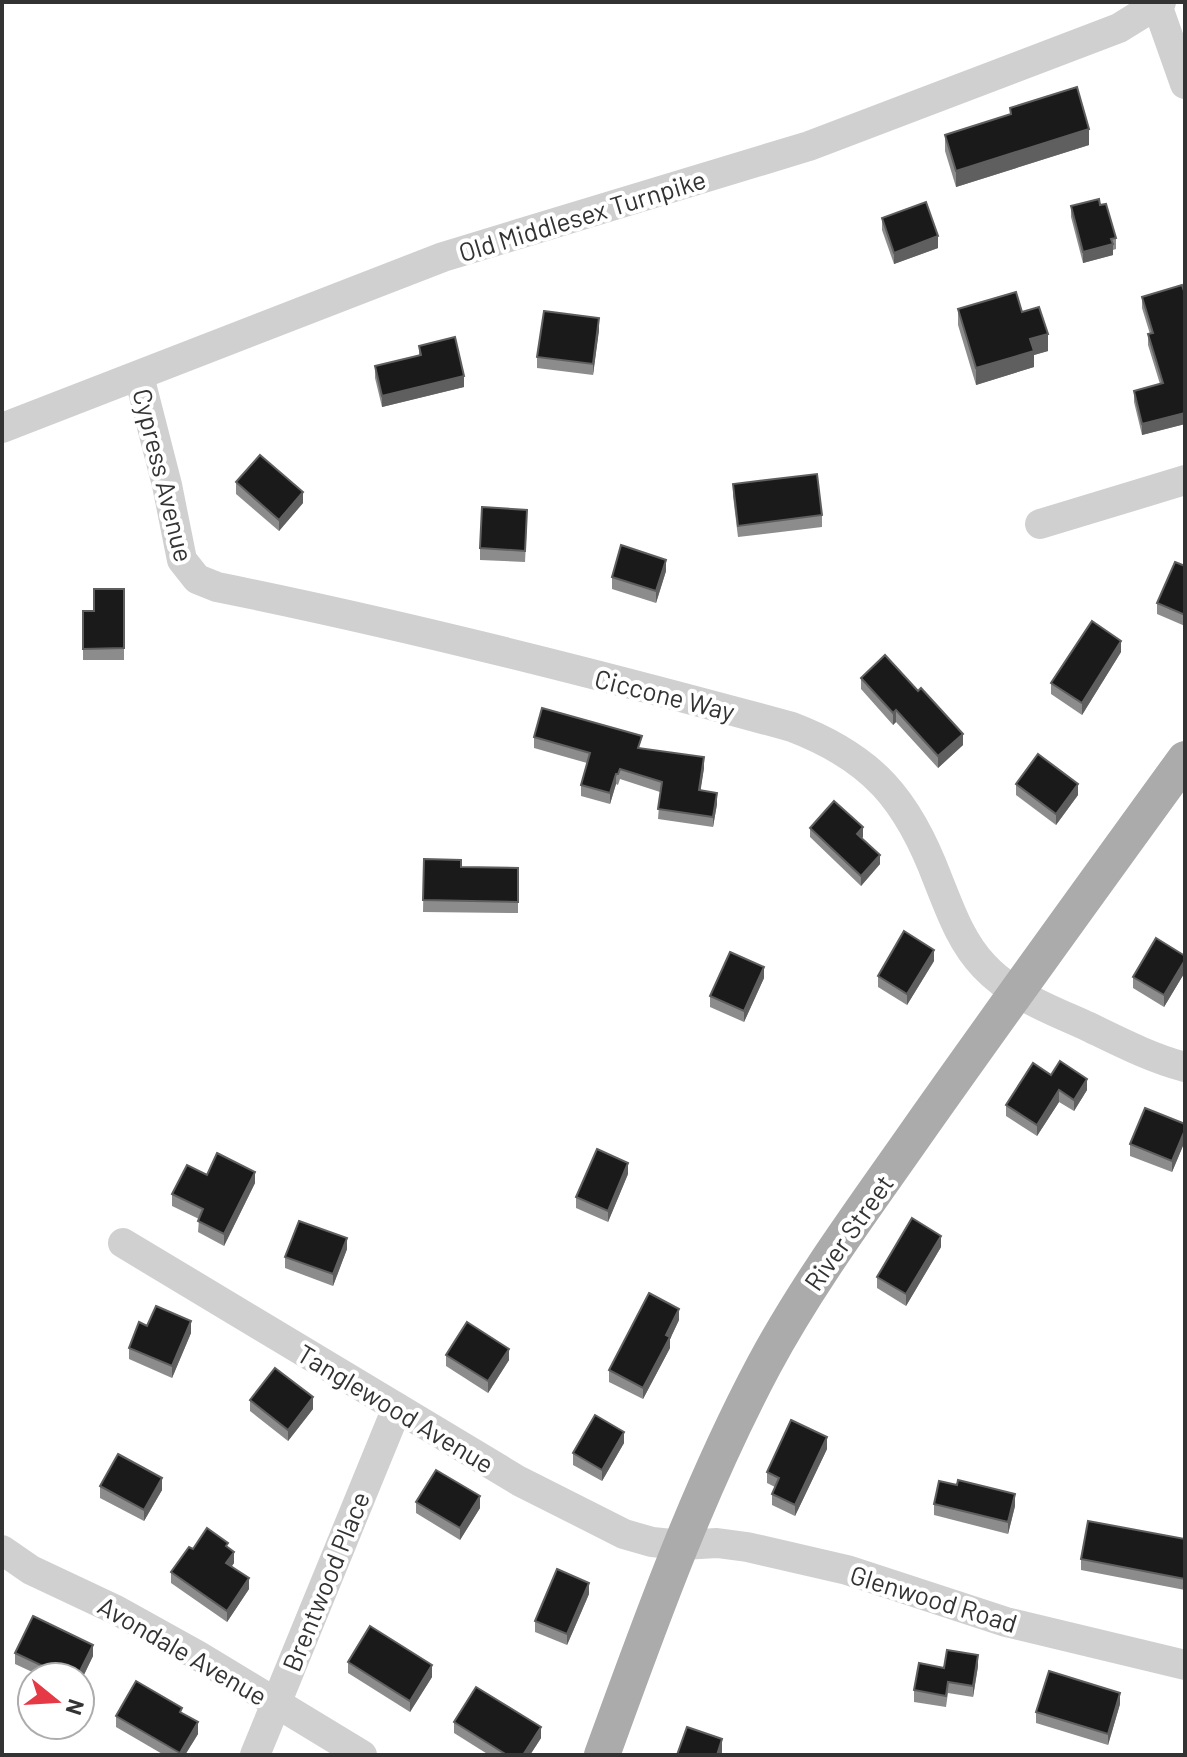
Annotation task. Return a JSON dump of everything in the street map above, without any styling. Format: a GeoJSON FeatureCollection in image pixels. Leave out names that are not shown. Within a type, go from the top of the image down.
{"type":"FeatureCollection","features":[{"type":"Feature","properties":{"kind":"main road","name":"River Street"},"geometry":{"type":"LineString","coordinates":[[602,1755],[682,1545],[739,1414],[804,1294],[1185,759]]}},
{"type":"Feature","properties":{"kind":"street"},"geometry":{"type":"LineString","coordinates":[[1158,3],[1185,84]]}},
{"type":"Feature","properties":{"kind":"street","name":"Old Middlesex Turnpike"},"geometry":{"type":"LineString","coordinates":[[2,428],[443,257],[823,141],[1119,28],[1158,3]]}},
{"type":"Feature","properties":{"kind":"street","name":"Cypress Avenue"},"geometry":{"type":"LineString","coordinates":[[139,376],[167,485],[182,560],[190,574]]}},
{"type":"Feature","properties":{"kind":"street"},"geometry":{"type":"LineString","coordinates":[[1040,524],[1185,480]]}},
{"type":"Feature","properties":{"kind":"street","name":"Ciccone Way"},"geometry":{"type":"LineString","coordinates":[[190,574],[201,582],[217,587],[382,621],[712,705],[792,727],[831,743],[870,769],[886,785],[919,835],[963,938],[984,966],[1016,993],[1148,1055],[1185,1067]]}},
{"type":"Feature","properties":{"kind":"street","name":"Tanglewood Avenue"},"geometry":{"type":"LineString","coordinates":[[123,1243],[519,1481],[586,1517],[638,1539],[682,1545]]}},
{"type":"Feature","properties":{"kind":"street","name":"Brentwood Place"},"geometry":{"type":"LineString","coordinates":[[255,1755],[397,1408]]}},
{"type":"Feature","properties":{"kind":"street","name":"Glenwood Road"},"geometry":{"type":"LineString","coordinates":[[682,1545],[732,1544],[847,1570],[1006,1622],[1185,1665]]}},
{"type":"Feature","properties":{"kind":"street","name":"Avondale Avenue"},"geometry":{"type":"LineString","coordinates":[[2,1550],[31,1570],[116,1610],[362,1755]]}},
{"type":"Feature","properties":{"kind":"building"},"geometry":{"type":"Polygon","coordinates":[[[1077,87],[1089,129],[956,171],[945,135],[1011,114],[1010,108],[1077,87]]]}},
{"type":"Feature","properties":{"kind":"building"},"geometry":{"type":"Polygon","coordinates":[[[1099,199],[1100,205],[1106,204],[1116,238],[1111,239],[1113,244],[1083,252],[1071,206],[1099,199]]]}},
{"type":"Feature","properties":{"kind":"building"},"geometry":{"type":"Polygon","coordinates":[[[926,202],[938,236],[894,253],[882,218],[926,202]]]}},
{"type":"Feature","properties":{"kind":"building"},"geometry":{"type":"Polygon","coordinates":[[[1182,285],[1185,294],[1185,413],[1142,424],[1134,391],[1163,383],[1148,334],[1153,333],[1142,297],[1182,285]]]}},
{"type":"Feature","properties":{"kind":"building"},"geometry":{"type":"Polygon","coordinates":[[[1016,292],[1022,312],[1039,307],[1048,334],[1030,339],[1034,351],[976,368],[958,309],[1016,292]]]}},
{"type":"Feature","properties":{"kind":"building"},"geometry":{"type":"Polygon","coordinates":[[[544,311],[599,318],[593,364],[537,357],[544,311]]]}},
{"type":"Feature","properties":{"kind":"building"},"geometry":{"type":"Polygon","coordinates":[[[455,337],[464,376],[382,396],[375,366],[421,355],[419,346],[455,337]]]}},
{"type":"Feature","properties":{"kind":"building"},"geometry":{"type":"Polygon","coordinates":[[[260,455],[303,492],[279,520],[236,482],[260,455]]]}},
{"type":"Feature","properties":{"kind":"building"},"geometry":{"type":"Polygon","coordinates":[[[817,474],[822,515],[738,526],[733,484],[817,474]]]}},
{"type":"Feature","properties":{"kind":"building"},"geometry":{"type":"Polygon","coordinates":[[[482,507],[527,510],[525,551],[480,548],[482,507]]]}},
{"type":"Feature","properties":{"kind":"building"},"geometry":{"type":"Polygon","coordinates":[[[621,545],[666,560],[656,591],[612,577],[621,545]]]}},
{"type":"Feature","properties":{"kind":"building"},"geometry":{"type":"Polygon","coordinates":[[[1175,562],[1185,566],[1185,615],[1157,603],[1175,562]]]}},
{"type":"Feature","properties":{"kind":"building"},"geometry":{"type":"Polygon","coordinates":[[[94,589],[124,589],[124,648],[83,649],[83,611],[94,611],[94,589]]]}},
{"type":"Feature","properties":{"kind":"building"},"geometry":{"type":"Polygon","coordinates":[[[1092,621],[1121,641],[1082,703],[1051,683],[1092,621]]]}},
{"type":"Feature","properties":{"kind":"building"},"geometry":{"type":"Polygon","coordinates":[[[885,655],[918,691],[921,688],[963,734],[938,756],[896,710],[893,713],[861,678],[885,655]]]}},
{"type":"Feature","properties":{"kind":"building"},"geometry":{"type":"Polygon","coordinates":[[[542,708],[642,736],[638,748],[704,757],[699,790],[717,793],[713,817],[658,809],[662,782],[620,769],[610,793],[581,785],[590,753],[534,737],[542,708]]]}},
{"type":"Feature","properties":{"kind":"building"},"geometry":{"type":"Polygon","coordinates":[[[1038,754],[1078,784],[1056,814],[1016,784],[1038,754]]]}},
{"type":"Feature","properties":{"kind":"building"},"geometry":{"type":"Polygon","coordinates":[[[834,801],[863,827],[857,834],[880,855],[861,876],[810,828],[834,801]]]}},
{"type":"Feature","properties":{"kind":"building"},"geometry":{"type":"Polygon","coordinates":[[[424,859],[461,860],[461,867],[518,868],[518,902],[423,900],[424,859]]]}},
{"type":"Feature","properties":{"kind":"building"},"geometry":{"type":"Polygon","coordinates":[[[904,931],[934,950],[907,994],[878,976],[904,931]]]}},
{"type":"Feature","properties":{"kind":"building"},"geometry":{"type":"Polygon","coordinates":[[[1156,938],[1185,956],[1164,995],[1133,977],[1156,938]]]}},
{"type":"Feature","properties":{"kind":"building"},"geometry":{"type":"Polygon","coordinates":[[[730,952],[764,967],[744,1011],[710,996],[730,952]]]}},
{"type":"Feature","properties":{"kind":"building"},"geometry":{"type":"Polygon","coordinates":[[[1060,1061],[1087,1079],[1074,1100],[1059,1090],[1037,1125],[1006,1105],[1033,1063],[1051,1075],[1060,1061]]]}},
{"type":"Feature","properties":{"kind":"building"},"geometry":{"type":"Polygon","coordinates":[[[1145,1108],[1185,1124],[1172,1161],[1130,1144],[1145,1108]]]}},
{"type":"Feature","properties":{"kind":"building"},"geometry":{"type":"Polygon","coordinates":[[[597,1149],[628,1163],[608,1211],[576,1197],[597,1149]]]}},
{"type":"Feature","properties":{"kind":"building"},"geometry":{"type":"Polygon","coordinates":[[[217,1153],[255,1172],[224,1234],[198,1221],[203,1209],[172,1194],[187,1165],[207,1175],[217,1153]]]}},
{"type":"Feature","properties":{"kind":"building"},"geometry":{"type":"Polygon","coordinates":[[[912,1218],[941,1236],[906,1294],[877,1277],[912,1218]]]}},
{"type":"Feature","properties":{"kind":"building"},"geometry":{"type":"Polygon","coordinates":[[[299,1221],[347,1238],[333,1274],[285,1257],[299,1221]]]}},
{"type":"Feature","properties":{"kind":"building"},"geometry":{"type":"Polygon","coordinates":[[[649,1293],[679,1309],[666,1335],[670,1337],[643,1388],[609,1370],[649,1293]]]}},
{"type":"Feature","properties":{"kind":"building"},"geometry":{"type":"Polygon","coordinates":[[[156,1306],[191,1321],[172,1366],[129,1348],[139,1322],[147,1326],[156,1306]]]}},
{"type":"Feature","properties":{"kind":"building"},"geometry":{"type":"Polygon","coordinates":[[[467,1322],[509,1349],[488,1381],[446,1355],[467,1322]]]}},
{"type":"Feature","properties":{"kind":"building"},"geometry":{"type":"Polygon","coordinates":[[[275,1368],[313,1397],[288,1430],[250,1400],[275,1368]]]}},
{"type":"Feature","properties":{"kind":"building"},"geometry":{"type":"Polygon","coordinates":[[[595,1415],[624,1432],[602,1470],[573,1453],[595,1415]]]}},
{"type":"Feature","properties":{"kind":"building"},"geometry":{"type":"Polygon","coordinates":[[[791,1420],[827,1437],[795,1505],[772,1494],[779,1478],[767,1472],[791,1420]]]}},
{"type":"Feature","properties":{"kind":"building"},"geometry":{"type":"Polygon","coordinates":[[[118,1454],[162,1478],[144,1510],[100,1486],[118,1454]]]}},
{"type":"Feature","properties":{"kind":"building"},"geometry":{"type":"Polygon","coordinates":[[[436,1470],[480,1496],[460,1528],[416,1502],[436,1470]]]}},
{"type":"Feature","properties":{"kind":"building"},"geometry":{"type":"Polygon","coordinates":[[[958,1480],[1015,1494],[1008,1522],[934,1504],[939,1481],[957,1485],[958,1480]]]}},
{"type":"Feature","properties":{"kind":"building"},"geometry":{"type":"Polygon","coordinates":[[[1088,1521],[1185,1539],[1185,1579],[1081,1559],[1088,1521]]]}},
{"type":"Feature","properties":{"kind":"building"},"geometry":{"type":"Polygon","coordinates":[[[207,1528],[228,1543],[226,1546],[234,1552],[226,1563],[249,1578],[227,1611],[171,1572],[189,1547],[193,1549],[207,1528]]]}},
{"type":"Feature","properties":{"kind":"building"},"geometry":{"type":"Polygon","coordinates":[[[557,1569],[589,1583],[567,1634],[535,1621],[557,1569]]]}},
{"type":"Feature","properties":{"kind":"building"},"geometry":{"type":"Polygon","coordinates":[[[33,1616],[93,1645],[85,1661],[32,1661],[15,1653],[33,1616]]]}},
{"type":"Feature","properties":{"kind":"building"},"geometry":{"type":"Polygon","coordinates":[[[370,1626],[432,1665],[410,1701],[348,1662],[370,1626]]]}},
{"type":"Feature","properties":{"kind":"building"},"geometry":{"type":"Polygon","coordinates":[[[947,1650],[978,1655],[973,1686],[948,1682],[946,1696],[914,1690],[919,1663],[944,1668],[947,1650]]]}},
{"type":"Feature","properties":{"kind":"building"},"geometry":{"type":"Polygon","coordinates":[[[1049,1671],[1120,1693],[1108,1734],[1036,1712],[1049,1671]]]}},
{"type":"Feature","properties":{"kind":"building"},"geometry":{"type":"Polygon","coordinates":[[[136,1681],[182,1708],[180,1712],[198,1722],[180,1753],[116,1716],[136,1681]]]}},
{"type":"Feature","properties":{"kind":"building"},"geometry":{"type":"Polygon","coordinates":[[[476,1687],[541,1727],[523,1755],[507,1755],[454,1722],[476,1687]]]}},
{"type":"Feature","properties":{"kind":"building"},"geometry":{"type":"Polygon","coordinates":[[[687,1727],[722,1739],[717,1755],[677,1755],[687,1727]]]}}]}
